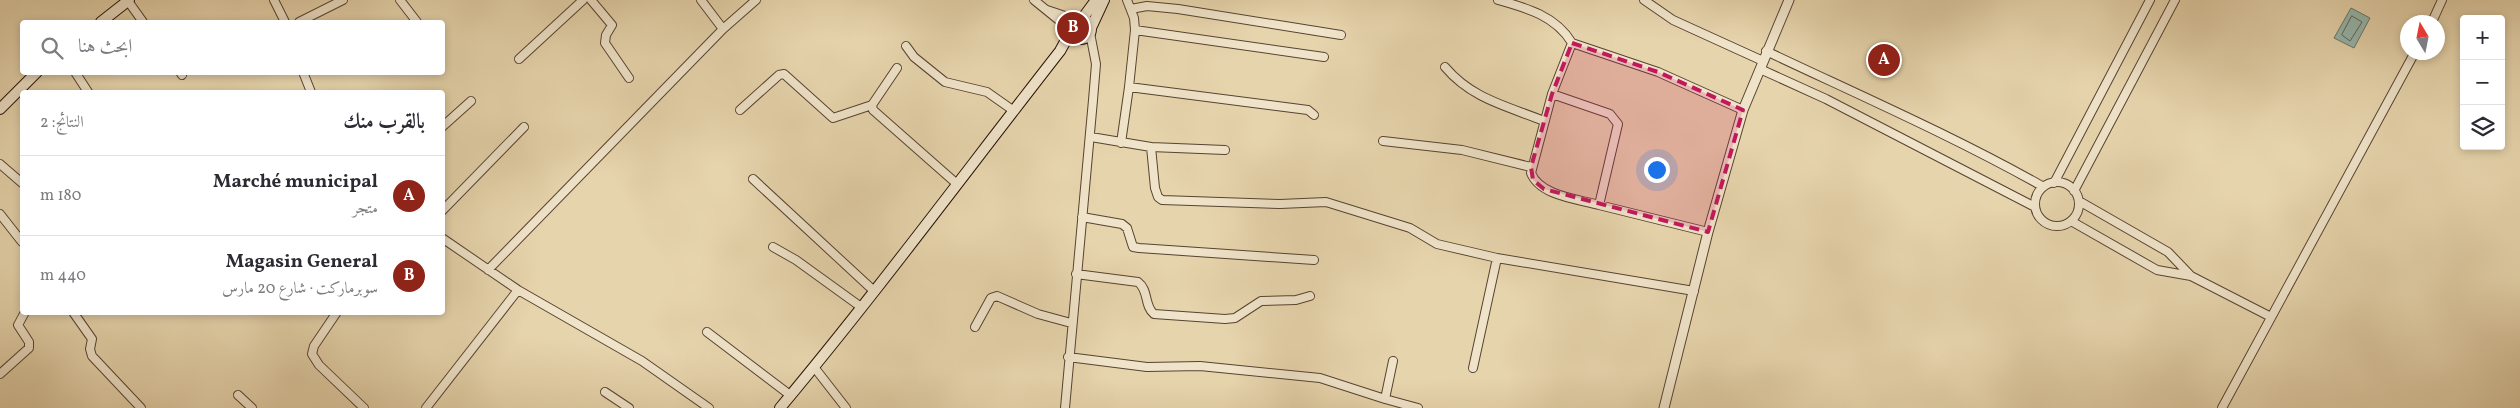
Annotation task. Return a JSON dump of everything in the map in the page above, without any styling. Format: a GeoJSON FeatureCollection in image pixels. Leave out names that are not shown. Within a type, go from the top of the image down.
{"type":"FeatureCollection","features":[{"type":"Feature","properties":{"kind":"main road"},"geometry":{"type":"LineString","coordinates":[[780,408],[874,291],[1060,51],[1073,24],[1080,20],[1096,0]]}},
{"type":"Feature","properties":{"kind":"main road"},"geometry":{"type":"LineString","coordinates":[[1060,51],[1080,39],[1086,38],[1091,31],[1104,0]]}},
{"type":"Feature","properties":{"kind":"main road"},"geometry":{"type":"LineString","coordinates":[[104,20],[128,1]]}},
{"type":"Feature","properties":{"kind":"main road"},"geometry":{"type":"LineString","coordinates":[[1080,20],[1088,22],[1091,31]]}},
{"type":"Feature","properties":{"kind":"main road"},"geometry":{"type":"LineString","coordinates":[[1071,31],[1080,39]]}},
{"type":"Feature","properties":{"kind":"main road"},"geometry":{"type":"LineString","coordinates":[[0,109],[34,75]]}},
{"type":"Feature","properties":{"kind":"street"},"geometry":{"type":"LineString","coordinates":[[274,0],[283,20]]}},
{"type":"Feature","properties":{"kind":"street"},"geometry":{"type":"LineString","coordinates":[[303,20],[343,0]]}},
{"type":"Feature","properties":{"kind":"street"},"geometry":{"type":"LineString","coordinates":[[400,0],[415,20]]}},
{"type":"Feature","properties":{"kind":"street"},"geometry":{"type":"LineString","coordinates":[[519,59],[583,0]]}},
{"type":"Feature","properties":{"kind":"street"},"geometry":{"type":"LineString","coordinates":[[591,0],[612,25],[605,42],[629,78]]}},
{"type":"Feature","properties":{"kind":"street"},"geometry":{"type":"LineString","coordinates":[[700,0],[723,29]]}},
{"type":"Feature","properties":{"kind":"street"},"geometry":{"type":"LineString","coordinates":[[488,270],[723,29],[756,0]]}},
{"type":"Feature","properties":{"kind":"street"},"geometry":{"type":"LineString","coordinates":[[1034,0],[1071,31]]}},
{"type":"Feature","properties":{"kind":"street"},"geometry":{"type":"LineString","coordinates":[[1122,143],[1136,30],[1132,9],[1127,0]]}},
{"type":"Feature","properties":{"kind":"street"},"geometry":{"type":"LineString","coordinates":[[1498,0],[1542,15],[1558,25],[1572,43],[1658,72],[1743,110]]}},
{"type":"Feature","properties":{"kind":"street"},"geometry":{"type":"LineString","coordinates":[[1644,0],[1673,20],[2035,207]]}},
{"type":"Feature","properties":{"kind":"street"},"geometry":{"type":"LineString","coordinates":[[1664,408],[1708,232],[1743,110],[1766,51],[1789,0]]}},
{"type":"Feature","properties":{"kind":"street"},"geometry":{"type":"LineString","coordinates":[[2054,182],[2150,0]]}},
{"type":"Feature","properties":{"kind":"street"},"geometry":{"type":"LineString","coordinates":[[2074,191],[2174,0]]}},
{"type":"Feature","properties":{"kind":"street"},"geometry":{"type":"LineString","coordinates":[[2435,15],[2442,0]]}},
{"type":"Feature","properties":{"kind":"street"},"geometry":{"type":"LineString","coordinates":[[128,1],[142,20]]}},
{"type":"Feature","properties":{"kind":"street"},"geometry":{"type":"LineString","coordinates":[[1132,9],[1147,6],[1178,9],[1341,35]]}},
{"type":"Feature","properties":{"kind":"street"},"geometry":{"type":"LineString","coordinates":[[1043,8],[1080,20]]}},
{"type":"Feature","properties":{"kind":"street"},"geometry":{"type":"LineString","coordinates":[[1136,30],[1324,57]]}},
{"type":"Feature","properties":{"kind":"street"},"geometry":{"type":"LineString","coordinates":[[1066,408],[1068,357],[1096,64],[1091,31]]}},
{"type":"Feature","properties":{"kind":"street"},"geometry":{"type":"LineString","coordinates":[[1572,43],[1552,94],[1544,121],[1531,167],[1533,180],[1544,189],[1599,205],[1708,232]]}},
{"type":"Feature","properties":{"kind":"street"},"geometry":{"type":"LineString","coordinates":[[906,46],[914,58],[945,82],[987,92],[1014,111]]}},
{"type":"Feature","properties":{"kind":"street"},"geometry":{"type":"LineString","coordinates":[[1766,51],[1828,78],[1923,124],[2000,162],[2042,186]]}},
{"type":"Feature","properties":{"kind":"street"},"geometry":{"type":"LineString","coordinates":[[2222,408],[2411,60]]}},
{"type":"Feature","properties":{"kind":"street"},"geometry":{"type":"LineString","coordinates":[[1445,67],[1459,84],[1473,93],[1544,121]]}},
{"type":"Feature","properties":{"kind":"street"},"geometry":{"type":"LineString","coordinates":[[740,110],[779,75],[784,74],[833,118],[872,105],[897,68]]}},
{"type":"Feature","properties":{"kind":"street"},"geometry":{"type":"LineString","coordinates":[[77,75],[87,90]]}},
{"type":"Feature","properties":{"kind":"street"},"geometry":{"type":"LineString","coordinates":[[304,75],[310,90]]}},
{"type":"Feature","properties":{"kind":"street"},"geometry":{"type":"LineString","coordinates":[[1130,87],[1308,110],[1314,115]]}},
{"type":"Feature","properties":{"kind":"street"},"geometry":{"type":"LineString","coordinates":[[1552,94],[1610,114],[1618,124],[1599,205]]}},
{"type":"Feature","properties":{"kind":"street"},"geometry":{"type":"LineString","coordinates":[[445,124],[471,101]]}},
{"type":"Feature","properties":{"kind":"street"},"geometry":{"type":"LineString","coordinates":[[872,105],[873,110],[957,184]]}},
{"type":"Feature","properties":{"kind":"street"},"geometry":{"type":"LineString","coordinates":[[445,208],[524,127]]}},
{"type":"Feature","properties":{"kind":"street"},"geometry":{"type":"LineString","coordinates":[[1090,137],[1151,147],[1225,150]]}},
{"type":"Feature","properties":{"kind":"street"},"geometry":{"type":"LineString","coordinates":[[1383,141],[1462,150],[1531,167]]}},
{"type":"Feature","properties":{"kind":"street"},"geometry":{"type":"LineString","coordinates":[[1151,147],[1155,188],[1158,198],[1162,200],[1280,204],[1326,202],[1410,228],[1437,244],[1497,258],[1694,291]]}},
{"type":"Feature","properties":{"kind":"street"},"geometry":{"type":"LineString","coordinates":[[0,164],[20,181]]}},
{"type":"Feature","properties":{"kind":"street"},"geometry":{"type":"LineString","coordinates":[[753,179],[874,291]]}},
{"type":"Feature","properties":{"kind":"street"},"geometry":{"type":"LineString","coordinates":[[2079,201],[2077,212],[2070,222],[2060,226],[2049,224],[2040,218],[2035,207],[2037,196],[2042,186],[2054,182],[2065,184],[2074,191],[2079,201],[2168,252],[2191,276]]}},
{"type":"Feature","properties":{"kind":"street"},"geometry":{"type":"LineString","coordinates":[[0,214],[20,239]]}},
{"type":"Feature","properties":{"kind":"street"},"geometry":{"type":"LineString","coordinates":[[1082,218],[1122,224],[1127,228],[1133,247],[1314,260]]}},
{"type":"Feature","properties":{"kind":"street"},"geometry":{"type":"LineString","coordinates":[[2070,222],[2157,270],[2191,276],[2272,317]]}},
{"type":"Feature","properties":{"kind":"street"},"geometry":{"type":"LineString","coordinates":[[445,240],[518,290],[642,361],[709,408]]}},
{"type":"Feature","properties":{"kind":"street"},"geometry":{"type":"LineString","coordinates":[[774,247],[796,260],[861,307]]}},
{"type":"Feature","properties":{"kind":"street"},"geometry":{"type":"LineString","coordinates":[[1473,368],[1497,258]]}},
{"type":"Feature","properties":{"kind":"street"},"geometry":{"type":"LineString","coordinates":[[1076,274],[1138,282],[1144,288],[1149,308],[1154,314],[1195,318],[1235,318],[1261,300],[1296,300],[1310,296]]}},
{"type":"Feature","properties":{"kind":"street"},"geometry":{"type":"LineString","coordinates":[[426,408],[518,290]]}},
{"type":"Feature","properties":{"kind":"street"},"geometry":{"type":"LineString","coordinates":[[975,327],[991,298],[997,296],[1038,314],[1071,323]]}},
{"type":"Feature","properties":{"kind":"street"},"geometry":{"type":"LineString","coordinates":[[0,374],[29,348],[30,342],[18,325],[23,315]]}},
{"type":"Feature","properties":{"kind":"street"},"geometry":{"type":"LineString","coordinates":[[75,315],[92,339],[90,349],[92,356],[141,408]]}},
{"type":"Feature","properties":{"kind":"street"},"geometry":{"type":"LineString","coordinates":[[335,315],[314,346],[312,354],[319,365],[364,408]]}},
{"type":"Feature","properties":{"kind":"street"},"geometry":{"type":"LineString","coordinates":[[707,332],[790,395]]}},
{"type":"Feature","properties":{"kind":"street"},"geometry":{"type":"LineString","coordinates":[[1068,357],[1147,367],[1200,366],[1320,378],[1418,408]]}},
{"type":"Feature","properties":{"kind":"street"},"geometry":{"type":"LineString","coordinates":[[1385,399],[1393,361]]}},
{"type":"Feature","properties":{"kind":"street"},"geometry":{"type":"LineString","coordinates":[[814,367],[846,408]]}},
{"type":"Feature","properties":{"kind":"street"},"geometry":{"type":"LineString","coordinates":[[605,392],[629,408]]}},
{"type":"Feature","properties":{"kind":"street"},"geometry":{"type":"LineString","coordinates":[[238,395],[252,408]]}},
{"type":"Feature","properties":{"kind":"highlighted area"},"geometry":{"type":"Polygon","coordinates":[[[1572,43],[1658,72],[1743,110],[1708,232],[1544,189],[1533,180],[1531,167],[1552,94],[1572,43]]]}},
{"type":"Feature","properties":{"kind":"water"},"geometry":{"type":"Polygon","coordinates":[[[2351,8],[2370,18],[2354,48],[2334,38],[2351,8]]]}},
{"type":"Feature","properties":{"kind":"place","name":"Magasin General"},"geometry":{"type":"Point","coordinates":[1073,28]}},
{"type":"Feature","properties":{"kind":"place","name":"Marché municipal"},"geometry":{"type":"Point","coordinates":[1884,60]}}]}
